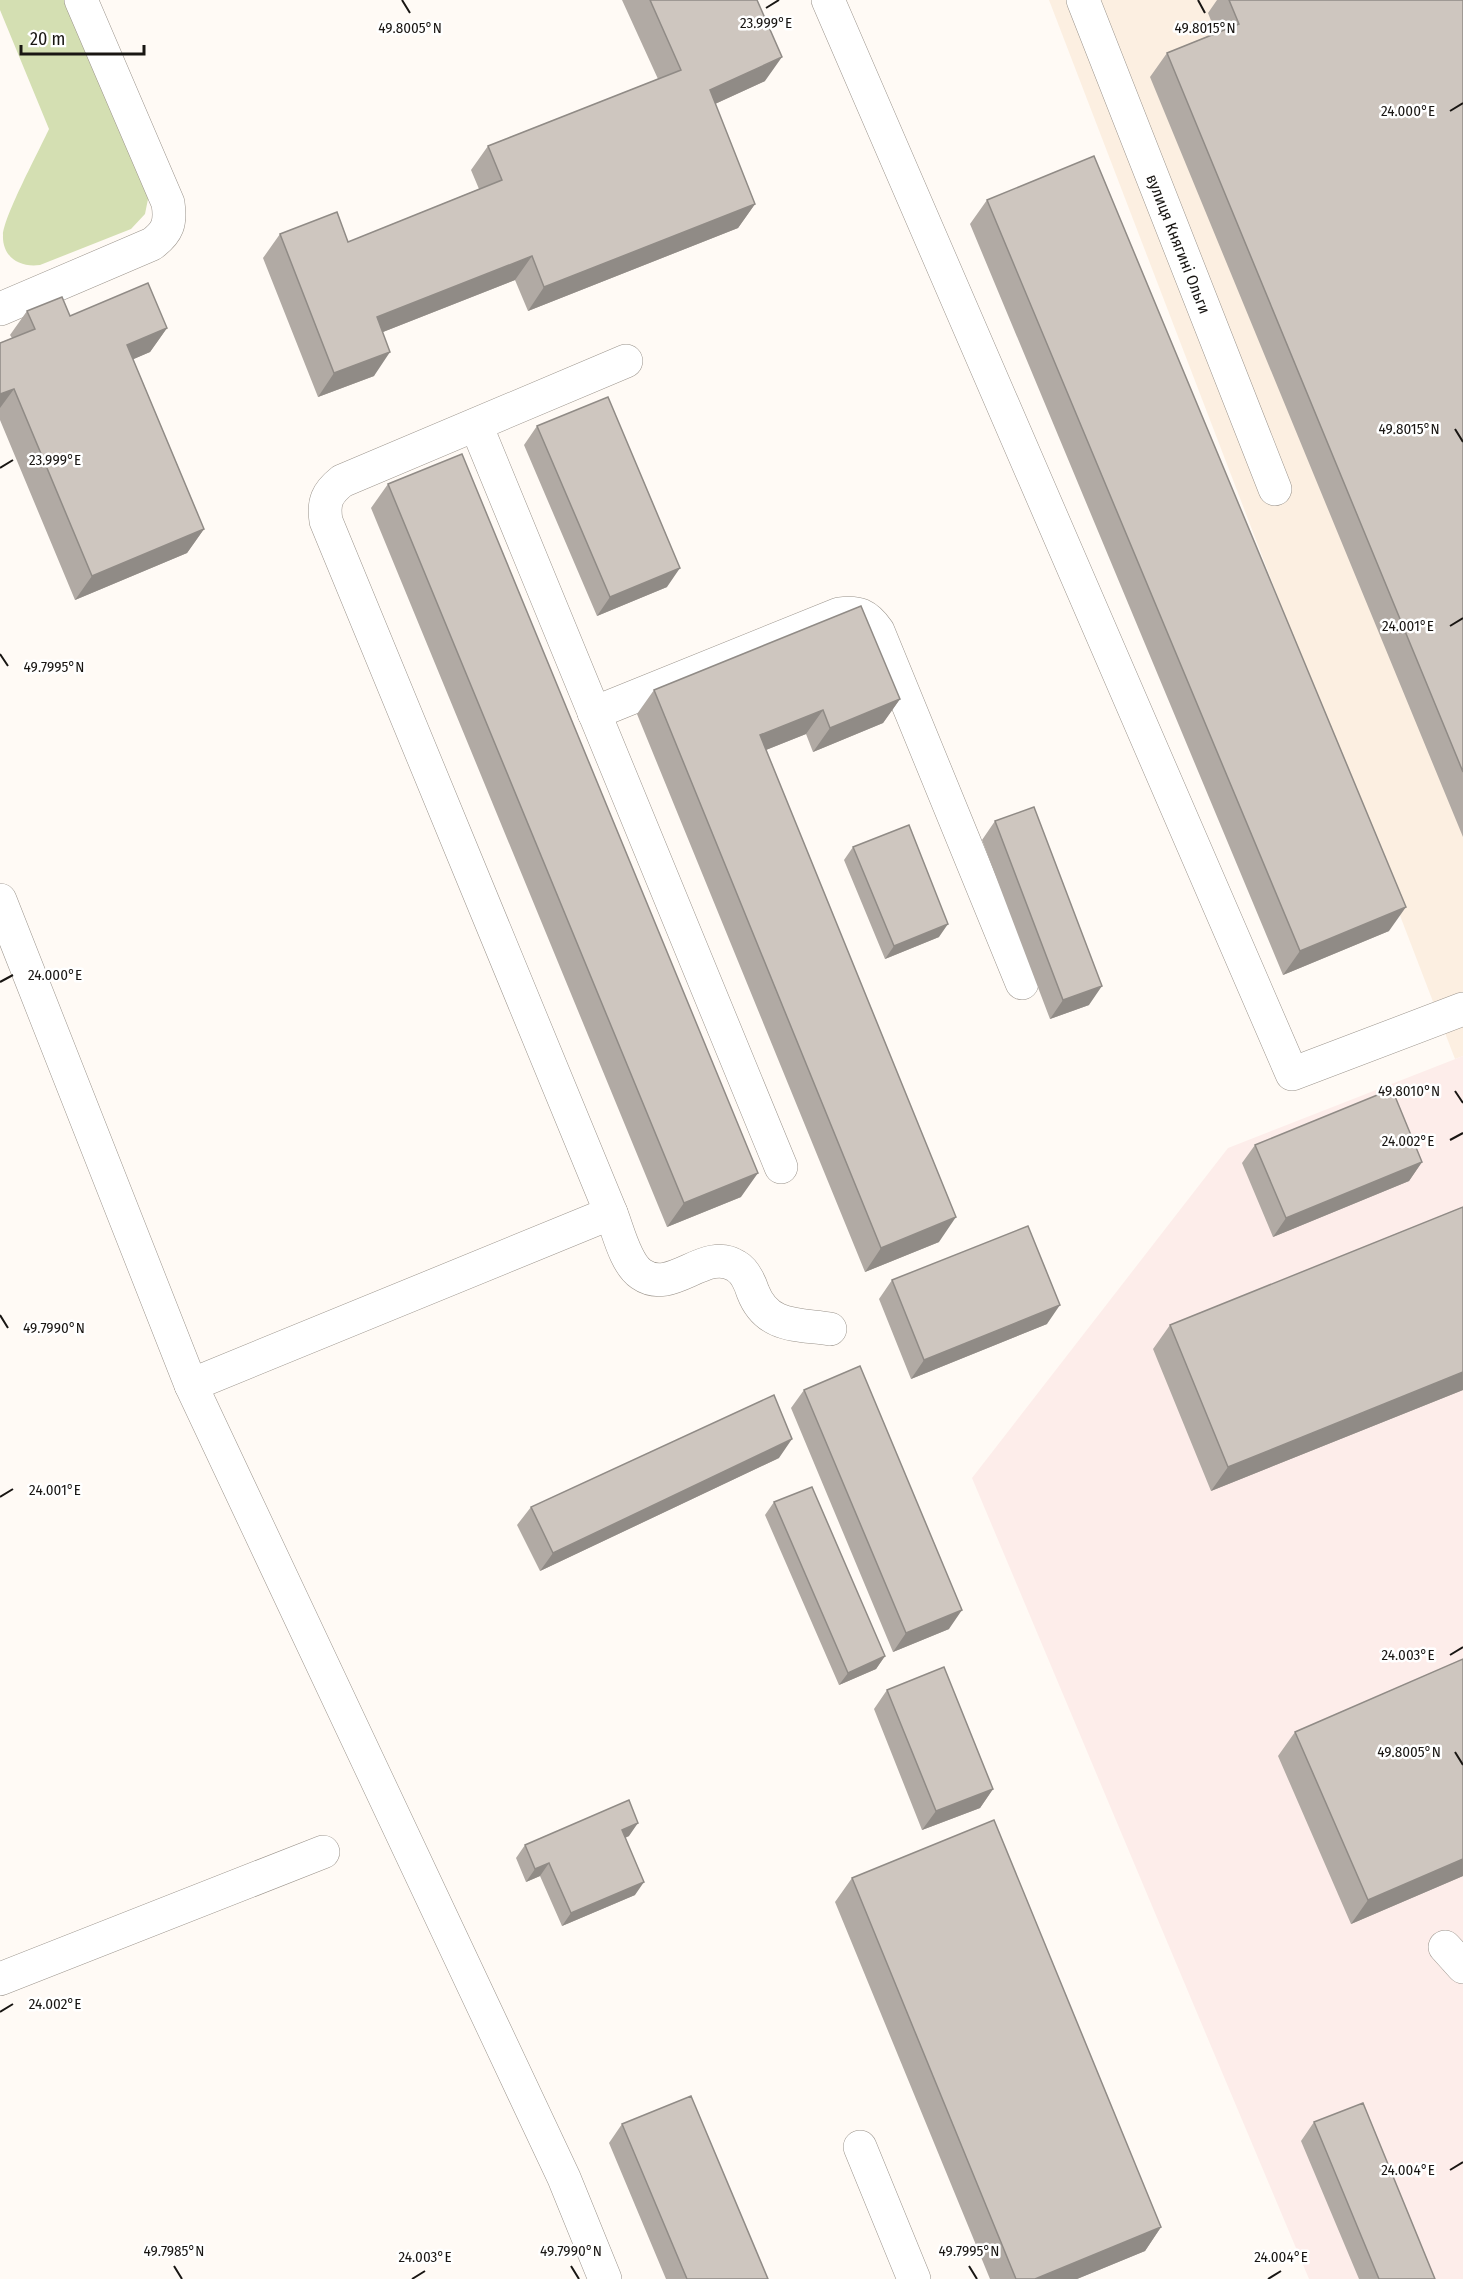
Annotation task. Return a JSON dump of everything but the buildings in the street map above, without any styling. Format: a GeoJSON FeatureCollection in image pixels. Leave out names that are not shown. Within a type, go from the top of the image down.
{"type":"FeatureCollection","features":[{"type":"Feature","properties":{"kind":"lane"},"geometry":{"type":"LineString","coordinates":[[0,309],[152,244],[165,234],[171,219],[168,203],[81,0]]}},
{"type":"Feature","properties":{"kind":"lane"},"geometry":{"type":"LineString","coordinates":[[828,0],[1292,1074],[1463,1009]]}},
{"type":"Feature","properties":{"kind":"lane","name":"вулиця Княгині Ольги"},"geometry":{"type":"LineString","coordinates":[[1083,0],[1275,489]]}},
{"type":"Feature","properties":{"kind":"lane"},"geometry":{"type":"LineString","coordinates":[[626,361],[342,481],[330,491],[324,505],[326,521],[631,1261],[640,1274],[655,1280],[671,1278],[708,1263],[724,1260],[738,1267],[748,1279],[758,1303],[771,1318],[830,1329]]}},
{"type":"Feature","properties":{"kind":"lane"},"geometry":{"type":"LineString","coordinates":[[476,425],[781,1167]]}},
{"type":"Feature","properties":{"kind":"lane"},"geometry":{"type":"LineString","coordinates":[[594,713],[839,614],[854,612],[869,618],[878,631],[1022,983]]}},
{"type":"Feature","properties":{"kind":"lane"},"geometry":{"type":"LineString","coordinates":[[0,900],[191,1385],[564,2178],[605,2279]]}},
{"type":"Feature","properties":{"kind":"lane"},"geometry":{"type":"LineString","coordinates":[[191,1385],[610,1213]]}},
{"type":"Feature","properties":{"kind":"lane"},"geometry":{"type":"LineString","coordinates":[[0,1978],[323,1852]]}},
{"type":"Feature","properties":{"kind":"lane"},"geometry":{"type":"LineString","coordinates":[[860,2147],[914,2279]]}},
{"type":"Feature","properties":{"kind":"shaded area"},"geometry":{"type":"Polygon","coordinates":[[[1049,0],[1463,0],[1463,1056],[1455,1059],[1049,0]]]}},
{"type":"Feature","properties":{"kind":"shaded area"},"geometry":{"type":"Polygon","coordinates":[[[1463,1056],[1463,2279],[1309,2279],[972,1478],[1228,1148],[1463,1056]]]}},
{"type":"Feature","properties":{"kind":"green space"},"geometry":{"type":"Polygon","coordinates":[[[0,0],[70,0],[149,194],[145,214],[131,229],[40,265],[19,263],[9,255],[3,243],[9,214],[49,129],[0,10],[0,0]]]}}]}
